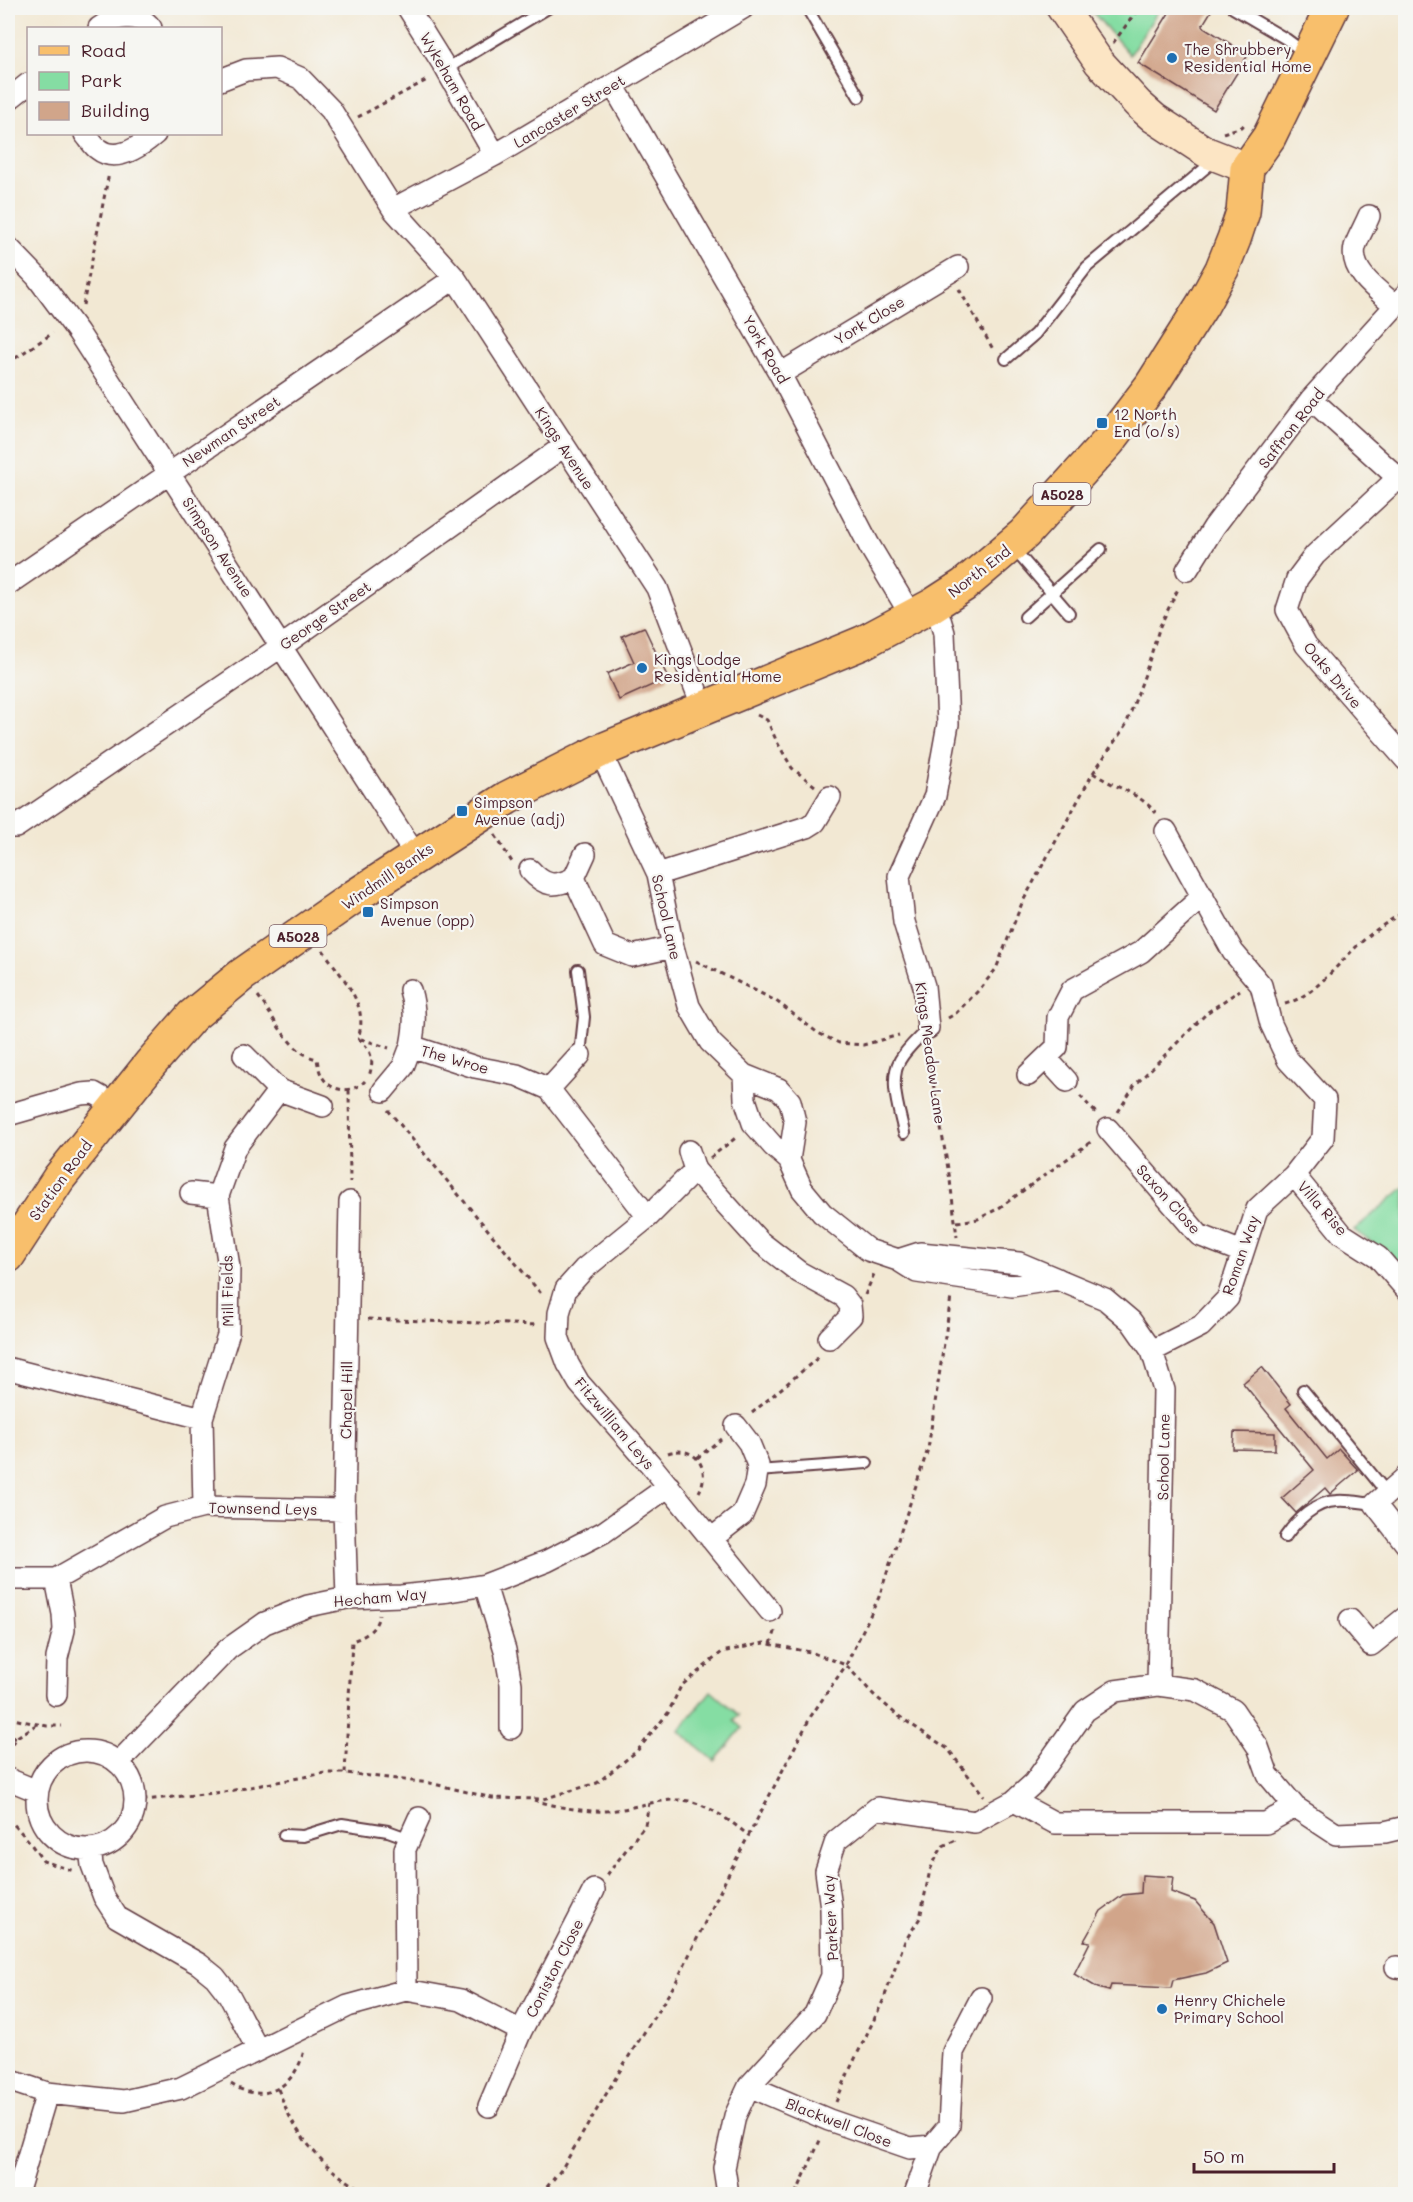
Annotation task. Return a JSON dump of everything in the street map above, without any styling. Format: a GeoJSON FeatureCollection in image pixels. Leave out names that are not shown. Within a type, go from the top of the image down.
{"type":"FeatureCollection","features":[{"type":"Feature","properties":{"kind":"main road"},"geometry":{"type":"LineString","coordinates":[[1062,8],[1099,62],[1138,104],[1184,138],[1232,163],[1269,137],[1332,8]]}},
{"type":"Feature","properties":{"kind":"main road","name":"North End"},"geometry":{"type":"LineString","coordinates":[[703,708],[862,643],[923,611],[964,585],[1011,546],[1109,441],[1151,386],[1213,286],[1234,239],[1243,212],[1232,163]]}},
{"type":"Feature","properties":{"kind":"main road","name":"Windmill Banks"},"geometry":{"type":"LineString","coordinates":[[115,1105],[192,1016],[242,975],[309,928],[507,798],[600,751],[703,708]]}},
{"type":"Feature","properties":{"kind":"main road","name":"Station Road"},"geometry":{"type":"LineString","coordinates":[[8,1256],[59,1178],[115,1105]]}},
{"type":"Feature","properties":{"kind":"street","name":"Wykeham Road"},"geometry":{"type":"LineString","coordinates":[[408,8],[495,155]]}},
{"type":"Feature","properties":{"kind":"street","name":"Lancaster Street"},"geometry":{"type":"LineString","coordinates":[[393,209],[495,155],[743,8]]}},
{"type":"Feature","properties":{"kind":"street"},"geometry":{"type":"LineString","coordinates":[[100,27],[109,21],[124,18],[136,18],[150,27]]}},
{"type":"Feature","properties":{"kind":"street","name":"Kings Avenue"},"geometry":{"type":"LineString","coordinates":[[222,79],[246,70],[277,68],[300,78],[331,110],[393,209],[454,278],[657,588],[703,708]]}},
{"type":"Feature","properties":{"kind":"street"},"geometry":{"type":"LineString","coordinates":[[8,100],[27,85]]}},
{"type":"Feature","properties":{"kind":"street","name":"York Road"},"geometry":{"type":"LineString","coordinates":[[613,85],[780,374],[869,545],[923,611]]}},
{"type":"Feature","properties":{"kind":"street"},"geometry":{"type":"LineString","coordinates":[[86,135],[98,150],[113,155],[121,155],[145,143],[155,135]]}},
{"type":"Feature","properties":{"kind":"street"},"geometry":{"type":"LineString","coordinates":[[1369,216],[1355,246],[1354,260],[1372,286],[1401,300]]}},
{"type":"Feature","properties":{"kind":"street","name":"Simpson Avenue"},"geometry":{"type":"LineString","coordinates":[[8,247],[37,276],[70,322],[170,473],[416,856]]}},
{"type":"Feature","properties":{"kind":"street","name":"York Close"},"geometry":{"type":"LineString","coordinates":[[780,374],[953,270]]}},
{"type":"Feature","properties":{"kind":"street","name":"Newman Street"},"geometry":{"type":"LineString","coordinates":[[8,584],[454,278]]}},
{"type":"Feature","properties":{"kind":"street","name":"Saffron Road"},"geometry":{"type":"LineString","coordinates":[[1187,570],[1214,527],[1311,399],[1401,300]]}},
{"type":"Feature","properties":{"kind":"street","name":"Oaks Drive"},"geometry":{"type":"LineString","coordinates":[[1311,399],[1402,481],[1315,555],[1297,579],[1287,610],[1306,645],[1406,760]]}},
{"type":"Feature","properties":{"kind":"street","name":"George Street"},"geometry":{"type":"LineString","coordinates":[[8,827],[16,827],[282,646],[564,446]]}},
{"type":"Feature","properties":{"kind":"street","name":"Kings Meadow Lane"},"geometry":{"type":"LineString","coordinates":[[923,611],[939,616],[944,633],[948,724],[935,796],[899,876],[904,922],[924,986],[928,1028]]}},
{"type":"Feature","properties":{"kind":"street","name":"School Lane"},"geometry":{"type":"LineString","coordinates":[[600,751],[658,874],[675,956],[689,1006],[710,1042],[744,1075]]}},
{"type":"Feature","properties":{"kind":"street"},"geometry":{"type":"LineString","coordinates":[[658,874],[807,827],[815,822],[830,797]]}},
{"type":"Feature","properties":{"kind":"street","name":"Roman Way"},"geometry":{"type":"LineString","coordinates":[[1152,1351],[1201,1326],[1228,1298],[1257,1209],[1294,1174],[1323,1138],[1324,1100],[1288,1060],[1271,1024],[1261,985],[1233,952],[1166,831]]}},
{"type":"Feature","properties":{"kind":"street"},"geometry":{"type":"LineString","coordinates":[[530,870],[545,882],[559,885],[574,878],[585,854]]}},
{"type":"Feature","properties":{"kind":"street"},"geometry":{"type":"LineString","coordinates":[[574,878],[605,945],[632,956],[675,956]]}},
{"type":"Feature","properties":{"kind":"street"},"geometry":{"type":"LineString","coordinates":[[1028,1075],[1056,1047],[1058,1017],[1072,990],[1141,952],[1203,896]]}},
{"type":"Feature","properties":{"kind":"street"},"geometry":{"type":"LineString","coordinates":[[410,990],[415,1007],[415,1026],[410,1050]]}},
{"type":"Feature","properties":{"kind":"street","name":"The Wroe"},"geometry":{"type":"LineString","coordinates":[[384,1099],[410,1050],[517,1075],[549,1089],[648,1217]]}},
{"type":"Feature","properties":{"kind":"street"},"geometry":{"type":"LineString","coordinates":[[549,1089],[580,1054]]}},
{"type":"Feature","properties":{"kind":"street"},"geometry":{"type":"LineString","coordinates":[[244,1056],[279,1090],[323,1106]]}},
{"type":"Feature","properties":{"kind":"street"},"geometry":{"type":"LineString","coordinates":[[1046,1058],[1066,1081]]}},
{"type":"Feature","properties":{"kind":"street"},"geometry":{"type":"LineString","coordinates":[[744,1075],[779,1089],[790,1101],[795,1122],[789,1160],[753,1123],[745,1099],[744,1075]]}},
{"type":"Feature","properties":{"kind":"street","name":"Mill Fields"},"geometry":{"type":"LineString","coordinates":[[204,1507],[202,1418],[228,1335],[229,1267],[218,1196],[235,1148],[279,1090]]}},
{"type":"Feature","properties":{"kind":"street"},"geometry":{"type":"LineString","coordinates":[[8,1115],[94,1093],[115,1105]]}},
{"type":"Feature","properties":{"kind":"street","name":"Saxon Close"},"geometry":{"type":"LineString","coordinates":[[1108,1129],[1199,1235],[1242,1252]]}},
{"type":"Feature","properties":{"kind":"street","name":"School Lane"},"geometry":{"type":"LineString","coordinates":[[789,1160],[802,1190],[822,1213],[892,1268],[1012,1286],[1059,1279],[1105,1299],[1131,1321],[1152,1351],[1164,1390],[1158,1685]]}},
{"type":"Feature","properties":{"kind":"street"},"geometry":{"type":"LineString","coordinates":[[692,1161],[759,1242],[799,1272],[843,1296],[850,1305],[851,1316],[829,1338]]}},
{"type":"Feature","properties":{"kind":"street","name":"Fitzwilliam Leys"},"geometry":{"type":"LineString","coordinates":[[692,1161],[648,1217],[578,1275],[566,1289],[558,1319],[560,1348],[579,1383],[669,1486],[770,1611]]}},
{"type":"Feature","properties":{"kind":"street","name":"Villa Rise"},"geometry":{"type":"LineString","coordinates":[[1294,1174],[1342,1234],[1378,1257],[1406,1289]]}},
{"type":"Feature","properties":{"kind":"street"},"geometry":{"type":"LineString","coordinates":[[191,1193],[218,1196]]}},
{"type":"Feature","properties":{"kind":"street","name":"Chapel Hill"},"geometry":{"type":"LineString","coordinates":[[347,1598],[344,1510],[350,1202]]}},
{"type":"Feature","properties":{"kind":"street"},"geometry":{"type":"LineString","coordinates":[[10,1369],[202,1418]]}},
{"type":"Feature","properties":{"kind":"street"},"geometry":{"type":"LineString","coordinates":[[711,1539],[741,1515],[755,1485],[758,1465],[749,1443],[736,1426]]}},
{"type":"Feature","properties":{"kind":"street"},"geometry":{"type":"LineString","coordinates":[[1406,1477],[1381,1499],[1406,1544]]}},
{"type":"Feature","properties":{"kind":"street","name":"Hecham Way"},"geometry":{"type":"LineString","coordinates":[[118,1764],[228,1649],[265,1623],[308,1606],[347,1598],[377,1598],[485,1585],[547,1561],[604,1532],[669,1486]]}},
{"type":"Feature","properties":{"kind":"street","name":"Townsend Leys"},"geometry":{"type":"LineString","coordinates":[[8,1579],[56,1579],[165,1517],[204,1507],[344,1510]]}},
{"type":"Feature","properties":{"kind":"street"},"geometry":{"type":"LineString","coordinates":[[56,1579],[64,1630],[57,1658],[56,1695]]}},
{"type":"Feature","properties":{"kind":"street"},"geometry":{"type":"LineString","coordinates":[[485,1585],[505,1650],[511,1684],[511,1728]]}},
{"type":"Feature","properties":{"kind":"street"},"geometry":{"type":"LineString","coordinates":[[1350,1620],[1371,1645],[1406,1617]]}},
{"type":"Feature","properties":{"kind":"street"},"geometry":{"type":"LineString","coordinates":[[1295,1807],[1266,1824],[1054,1823],[1014,1801],[1034,1783],[1085,1711],[1115,1691],[1158,1685],[1195,1690],[1233,1710],[1258,1746],[1268,1775],[1295,1807],[1336,1834],[1385,1832],[1406,1827]]}},
{"type":"Feature","properties":{"kind":"street"},"geometry":{"type":"LineString","coordinates":[[84,1751],[101,1754],[118,1764],[128,1777],[134,1791],[134,1801],[129,1822],[112,1842],[90,1849],[73,1848],[59,1842],[47,1830],[41,1820],[37,1803],[38,1791],[44,1775],[54,1763],[69,1755],[84,1751]]}},
{"type":"Feature","properties":{"kind":"street"},"geometry":{"type":"LineString","coordinates":[[8,1779],[38,1791]]}},
{"type":"Feature","properties":{"kind":"street","name":"Parker Way"},"geometry":{"type":"LineString","coordinates":[[728,2194],[724,2168],[735,2115],[749,2086],[815,2014],[832,1976],[831,1908],[826,1871],[836,1841],[877,1808],[975,1822],[1014,1801]]}},
{"type":"Feature","properties":{"kind":"street"},"geometry":{"type":"LineString","coordinates":[[406,1990],[405,1849],[419,1818]]}},
{"type":"Feature","properties":{"kind":"street"},"geometry":{"type":"LineString","coordinates":[[90,1849],[92,1866],[104,1897],[117,1917],[199,1964],[215,1977],[229,1995],[258,2050]]}},
{"type":"Feature","properties":{"kind":"street","name":"Coniston Close"},"geometry":{"type":"LineString","coordinates":[[8,2080],[47,2092],[124,2101],[181,2088],[348,2006],[406,1990],[461,2000],[521,2031],[594,1890]]}},
{"type":"Feature","properties":{"kind":"street"},"geometry":{"type":"LineString","coordinates":[[915,2194],[932,2146],[949,2126],[953,2052],[981,1998]]}},
{"type":"Feature","properties":{"kind":"street"},"geometry":{"type":"LineString","coordinates":[[489,2106],[521,2031]]}},
{"type":"Feature","properties":{"kind":"street","name":"Blackwell Close"},"geometry":{"type":"LineString","coordinates":[[749,2086],[829,2120],[910,2148],[932,2146]]}},
{"type":"Feature","properties":{"kind":"street"},"geometry":{"type":"LineString","coordinates":[[17,2194],[47,2092]]}},
{"type":"Feature","properties":{"kind":"lane"},"geometry":{"type":"LineString","coordinates":[[446,69],[548,8]]}},
{"type":"Feature","properties":{"kind":"lane"},"geometry":{"type":"LineString","coordinates":[[807,8],[859,97]]}},
{"type":"Feature","properties":{"kind":"lane"},"geometry":{"type":"LineString","coordinates":[[1233,8],[1286,39],[1308,55]]}},
{"type":"Feature","properties":{"kind":"lane"},"geometry":{"type":"LineString","coordinates":[[1006,359],[1035,334],[1088,267],[1232,163]]}},
{"type":"Feature","properties":{"kind":"lane"},"geometry":{"type":"LineString","coordinates":[[1011,546],[1070,613]]}},
{"type":"Feature","properties":{"kind":"lane"},"geometry":{"type":"LineString","coordinates":[[1025,617],[1101,549]]}},
{"type":"Feature","properties":{"kind":"lane"},"geometry":{"type":"LineString","coordinates":[[578,970],[584,1017],[580,1054]]}},
{"type":"Feature","properties":{"kind":"lane"},"geometry":{"type":"LineString","coordinates":[[904,1133],[896,1095],[899,1061],[928,1028]]}},
{"type":"Feature","properties":{"kind":"lane"},"geometry":{"type":"LineString","coordinates":[[1303,1390],[1381,1499]]}},
{"type":"Feature","properties":{"kind":"lane"},"geometry":{"type":"LineString","coordinates":[[757,1471],[867,1463]]}},
{"type":"Feature","properties":{"kind":"lane"},"geometry":{"type":"LineString","coordinates":[[1285,1537],[1293,1525],[1311,1510],[1324,1503],[1381,1499]]}},
{"type":"Feature","properties":{"kind":"lane"},"geometry":{"type":"LineString","coordinates":[[284,1835],[303,1836],[342,1824],[387,1831],[410,1839]]}},
{"type":"Feature","properties":{"kind":"path"},"geometry":{"type":"LineString","coordinates":[[1099,62],[1139,8]]}},
{"type":"Feature","properties":{"kind":"path"},"geometry":{"type":"LineString","coordinates":[[342,126],[446,69]]}},
{"type":"Feature","properties":{"kind":"path"},"geometry":{"type":"LineString","coordinates":[[8,363],[82,313],[113,155]]}},
{"type":"Feature","properties":{"kind":"path"},"geometry":{"type":"LineString","coordinates":[[953,270],[995,354]]}},
{"type":"Feature","properties":{"kind":"path"},"geometry":{"type":"LineString","coordinates":[[675,956],[697,960],[776,1001],[818,1033],[839,1043],[863,1045],[928,1028],[955,1014],[996,969],[1022,903],[1093,773],[1126,725],[1160,626],[1187,570]]}},
{"type":"Feature","properties":{"kind":"path"},"geometry":{"type":"LineString","coordinates":[[757,715],[767,720],[792,768],[830,797]]}},
{"type":"Feature","properties":{"kind":"path"},"geometry":{"type":"LineString","coordinates":[[1093,773],[1106,782],[1132,792],[1146,801],[1158,815],[1166,831]]}},
{"type":"Feature","properties":{"kind":"path"},"geometry":{"type":"LineString","coordinates":[[492,831],[521,875],[530,870]]}},
{"type":"Feature","properties":{"kind":"path"},"geometry":{"type":"LineString","coordinates":[[1268,1008],[1294,1001],[1309,991],[1386,921],[1406,910]]}},
{"type":"Feature","properties":{"kind":"path"},"geometry":{"type":"LineString","coordinates":[[309,928],[361,1008],[362,1028],[358,1038]]}},
{"type":"Feature","properties":{"kind":"path"},"geometry":{"type":"LineString","coordinates":[[242,975],[290,1042],[303,1055],[317,1059],[323,1078],[336,1088],[349,1090],[359,1087],[364,1083],[372,1065],[369,1048],[358,1038]]}},
{"type":"Feature","properties":{"kind":"path"},"geometry":{"type":"LineString","coordinates":[[957,1222],[978,1219],[999,1208],[1108,1129],[1135,1085],[1208,1012],[1256,980]]}},
{"type":"Feature","properties":{"kind":"path","name":"Kings Meadow Lane"},"geometry":{"type":"LineString","coordinates":[[928,1028],[930,1065],[957,1222],[957,1239]]}},
{"type":"Feature","properties":{"kind":"path"},"geometry":{"type":"LineString","coordinates":[[358,1038],[410,1050]]}},
{"type":"Feature","properties":{"kind":"path"},"geometry":{"type":"LineString","coordinates":[[1066,1081],[1108,1129]]}},
{"type":"Feature","properties":{"kind":"path"},"geometry":{"type":"LineString","coordinates":[[349,1090],[350,1202]]}},
{"type":"Feature","properties":{"kind":"path"},"geometry":{"type":"LineString","coordinates":[[384,1099],[558,1319]]}},
{"type":"Feature","properties":{"kind":"path"},"geometry":{"type":"LineString","coordinates":[[692,1161],[753,1123]]}},
{"type":"Feature","properties":{"kind":"path"},"geometry":{"type":"LineString","coordinates":[[851,1316],[857,1316],[874,1274],[892,1268]]}},
{"type":"Feature","properties":{"kind":"path"},"geometry":{"type":"LineString","coordinates":[[541,2194],[561,2170],[675,1984],[748,1835],[811,1716],[846,1665],[879,1597],[928,1449],[951,1296]]}},
{"type":"Feature","properties":{"kind":"path"},"geometry":{"type":"LineString","coordinates":[[348,1318],[558,1319]]}},
{"type":"Feature","properties":{"kind":"path"},"geometry":{"type":"LineString","coordinates":[[697,1458],[823,1353],[829,1338]]}},
{"type":"Feature","properties":{"kind":"path"},"geometry":{"type":"LineString","coordinates":[[651,1465],[669,1452],[678,1450],[690,1453],[697,1458],[704,1475],[702,1486],[686,1507]]}},
{"type":"Feature","properties":{"kind":"path"},"geometry":{"type":"LineString","coordinates":[[345,1773],[352,1641],[362,1638],[373,1630],[380,1608],[377,1598]]}},
{"type":"Feature","properties":{"kind":"path"},"geometry":{"type":"LineString","coordinates":[[134,1801],[224,1792],[325,1773],[345,1773],[430,1783],[492,1798],[543,1799],[597,1783],[637,1751],[668,1713],[681,1686],[722,1652],[764,1643],[810,1652],[846,1665],[873,1694],[897,1715],[948,1749],[984,1796]]}},
{"type":"Feature","properties":{"kind":"path"},"geometry":{"type":"LineString","coordinates":[[15,1741],[8,1718],[62,1726]]}},
{"type":"Feature","properties":{"kind":"path"},"geometry":{"type":"LineString","coordinates":[[8,1752],[15,1741],[37,1724]]}},
{"type":"Feature","properties":{"kind":"path"},"geometry":{"type":"LineString","coordinates":[[529,1798],[558,1808],[607,1811],[649,1803],[689,1801],[711,1810],[748,1835]]}},
{"type":"Feature","properties":{"kind":"path"},"geometry":{"type":"LineString","coordinates":[[594,1890],[645,1825],[649,1803]]}},
{"type":"Feature","properties":{"kind":"path"},"geometry":{"type":"LineString","coordinates":[[8,1818],[43,1861],[79,1873]]}},
{"type":"Feature","properties":{"kind":"path"},"geometry":{"type":"LineString","coordinates":[[833,2109],[883,2001],[905,1941],[920,1918],[930,1870],[943,1846],[957,1839]]}},
{"type":"Feature","properties":{"kind":"path"},"geometry":{"type":"LineString","coordinates":[[216,2071],[235,2087],[250,2092],[266,2094],[278,2089],[295,2072],[304,2053],[306,2027]]}},
{"type":"Feature","properties":{"kind":"path"},"geometry":{"type":"LineString","coordinates":[[278,2089],[293,2123],[311,2148],[348,2181],[367,2192],[379,2194]]}},
{"type":"Feature","properties":{"kind":"path"},"geometry":{"type":"LineString","coordinates":[[796,2194],[822,2136]]}},
{"type":"Feature","properties":{"kind":"green space"},"geometry":{"type":"Polygon","coordinates":[[[1089,8],[1160,8],[1130,55],[1089,8]]]}},
{"type":"Feature","properties":{"kind":"green space"},"geometry":{"type":"Polygon","coordinates":[[[1405,1187],[1405,1262],[1400,1263],[1354,1230],[1405,1187]]]}},
{"type":"Feature","properties":{"kind":"green space"},"geometry":{"type":"Polygon","coordinates":[[[711,1691],[739,1715],[734,1721],[742,1728],[715,1761],[679,1731],[711,1691]]]}},
{"type":"Feature","properties":{"kind":"building","name":"The Shrubbery Residential Home"},"geometry":{"type":"Polygon","coordinates":[[[1172,8],[1213,8],[1202,26],[1248,55],[1214,110],[1138,63],[1172,8]]]}},
{"type":"Feature","properties":{"kind":"building","name":"Kings Lodge Residential Home"},"geometry":{"type":"Polygon","coordinates":[[[644,627],[668,678],[619,700],[607,674],[634,662],[622,636],[644,627]]]}},
{"type":"Feature","properties":{"kind":"building"},"geometry":{"type":"Polygon","coordinates":[[[1262,1367],[1291,1404],[1286,1408],[1327,1459],[1339,1449],[1358,1470],[1330,1494],[1325,1488],[1296,1513],[1282,1498],[1314,1470],[1243,1383],[1262,1367]]]}},
{"type":"Feature","properties":{"kind":"building"},"geometry":{"type":"Polygon","coordinates":[[[1234,1432],[1275,1433],[1275,1450],[1233,1449],[1234,1432]]]}},
{"type":"Feature","properties":{"kind":"building"},"geometry":{"type":"Polygon","coordinates":[[[1142,1875],[1173,1877],[1171,1892],[1195,1901],[1214,1923],[1227,1963],[1206,1973],[1173,1980],[1171,1988],[1111,1985],[1109,1991],[1098,1988],[1074,1974],[1090,1942],[1084,1941],[1101,1911],[1123,1895],[1141,1893],[1142,1875]]]}},
{"type":"Feature","properties":{"kind":"place","name":"The Shrubbery Residential Home"},"geometry":{"type":"Point","coordinates":[1172,58]}},
{"type":"Feature","properties":{"kind":"place","name":"12 North End (o/s)"},"geometry":{"type":"Point","coordinates":[1102,423]}},
{"type":"Feature","properties":{"kind":"place","name":"Kings Lodge Residential Home"},"geometry":{"type":"Point","coordinates":[642,668]}},
{"type":"Feature","properties":{"kind":"place","name":"Simpson Avenue (adj)"},"geometry":{"type":"Point","coordinates":[462,811]}},
{"type":"Feature","properties":{"kind":"place","name":"Simpson Avenue (opp)"},"geometry":{"type":"Point","coordinates":[368,912]}},
{"type":"Feature","properties":{"kind":"place","name":"Henry Chichele Primary School"},"geometry":{"type":"Point","coordinates":[1162,2009]}}]}
